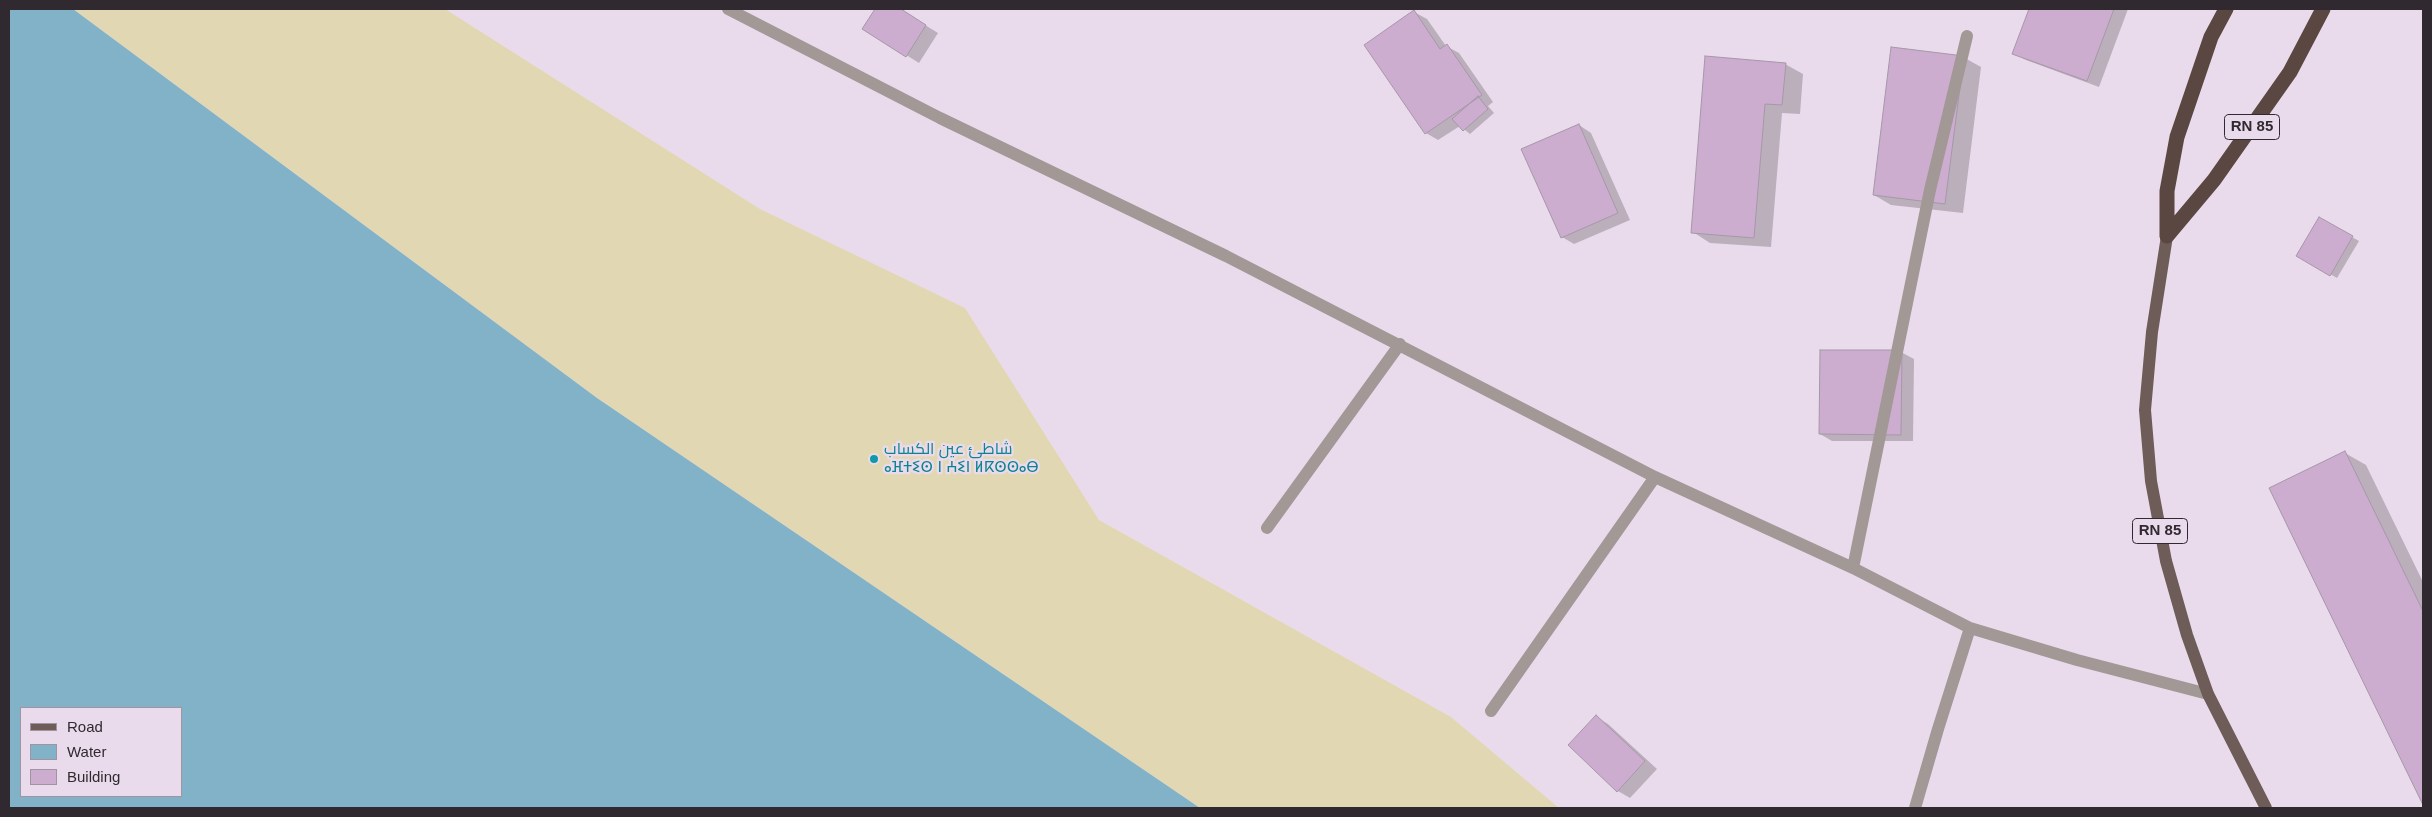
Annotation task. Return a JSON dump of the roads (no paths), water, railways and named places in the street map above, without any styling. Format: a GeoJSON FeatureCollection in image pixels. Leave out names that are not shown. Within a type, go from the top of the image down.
{"type":"FeatureCollection","features":[{"type":"Feature","properties":{"kind":"highway","name":"RN 85"},"geometry":{"type":"LineString","coordinates":[[2167,236],[2167,191],[2177,137],[2211,37],[2226,9]]}},
{"type":"Feature","properties":{"kind":"highway","name":"RN 85"},"geometry":{"type":"LineString","coordinates":[[2167,236],[2214,180],[2290,72],[2323,9]]}},
{"type":"Feature","properties":{"kind":"main road","name":"RN 85"},"geometry":{"type":"LineString","coordinates":[[2167,236],[2152,332],[2145,410],[2150,481],[2166,561],[2187,635],[2208,694],[2266,808]]}},
{"type":"Feature","properties":{"kind":"street"},"geometry":{"type":"LineString","coordinates":[[728,9],[940,118],[1226,256],[1655,477],[1853,568],[1970,628],[2076,660],[2208,694]]}},
{"type":"Feature","properties":{"kind":"street"},"geometry":{"type":"LineString","coordinates":[[1853,568],[1930,190],[1967,36]]}},
{"type":"Feature","properties":{"kind":"street"},"geometry":{"type":"LineString","coordinates":[[1267,528],[1400,344]]}},
{"type":"Feature","properties":{"kind":"street"},"geometry":{"type":"LineString","coordinates":[[1491,711],[1655,477]]}},
{"type":"Feature","properties":{"kind":"street"},"geometry":{"type":"LineString","coordinates":[[1915,808],[1970,628]]}},
{"type":"Feature","properties":{"kind":"water"},"geometry":{"type":"Polygon","coordinates":[[[9,9],[73,9],[597,398],[1200,808],[9,808],[9,9]]]}},
{"type":"Feature","properties":{"kind":"place","name":"شاطئ عين الكساب ⴰⴼⵜⵉⵙ ⵏ ⵄⵉⵏ ⵍⴽⵙⵙⴰⴱ"},"geometry":{"type":"Point","coordinates":[874,459]}}]}
